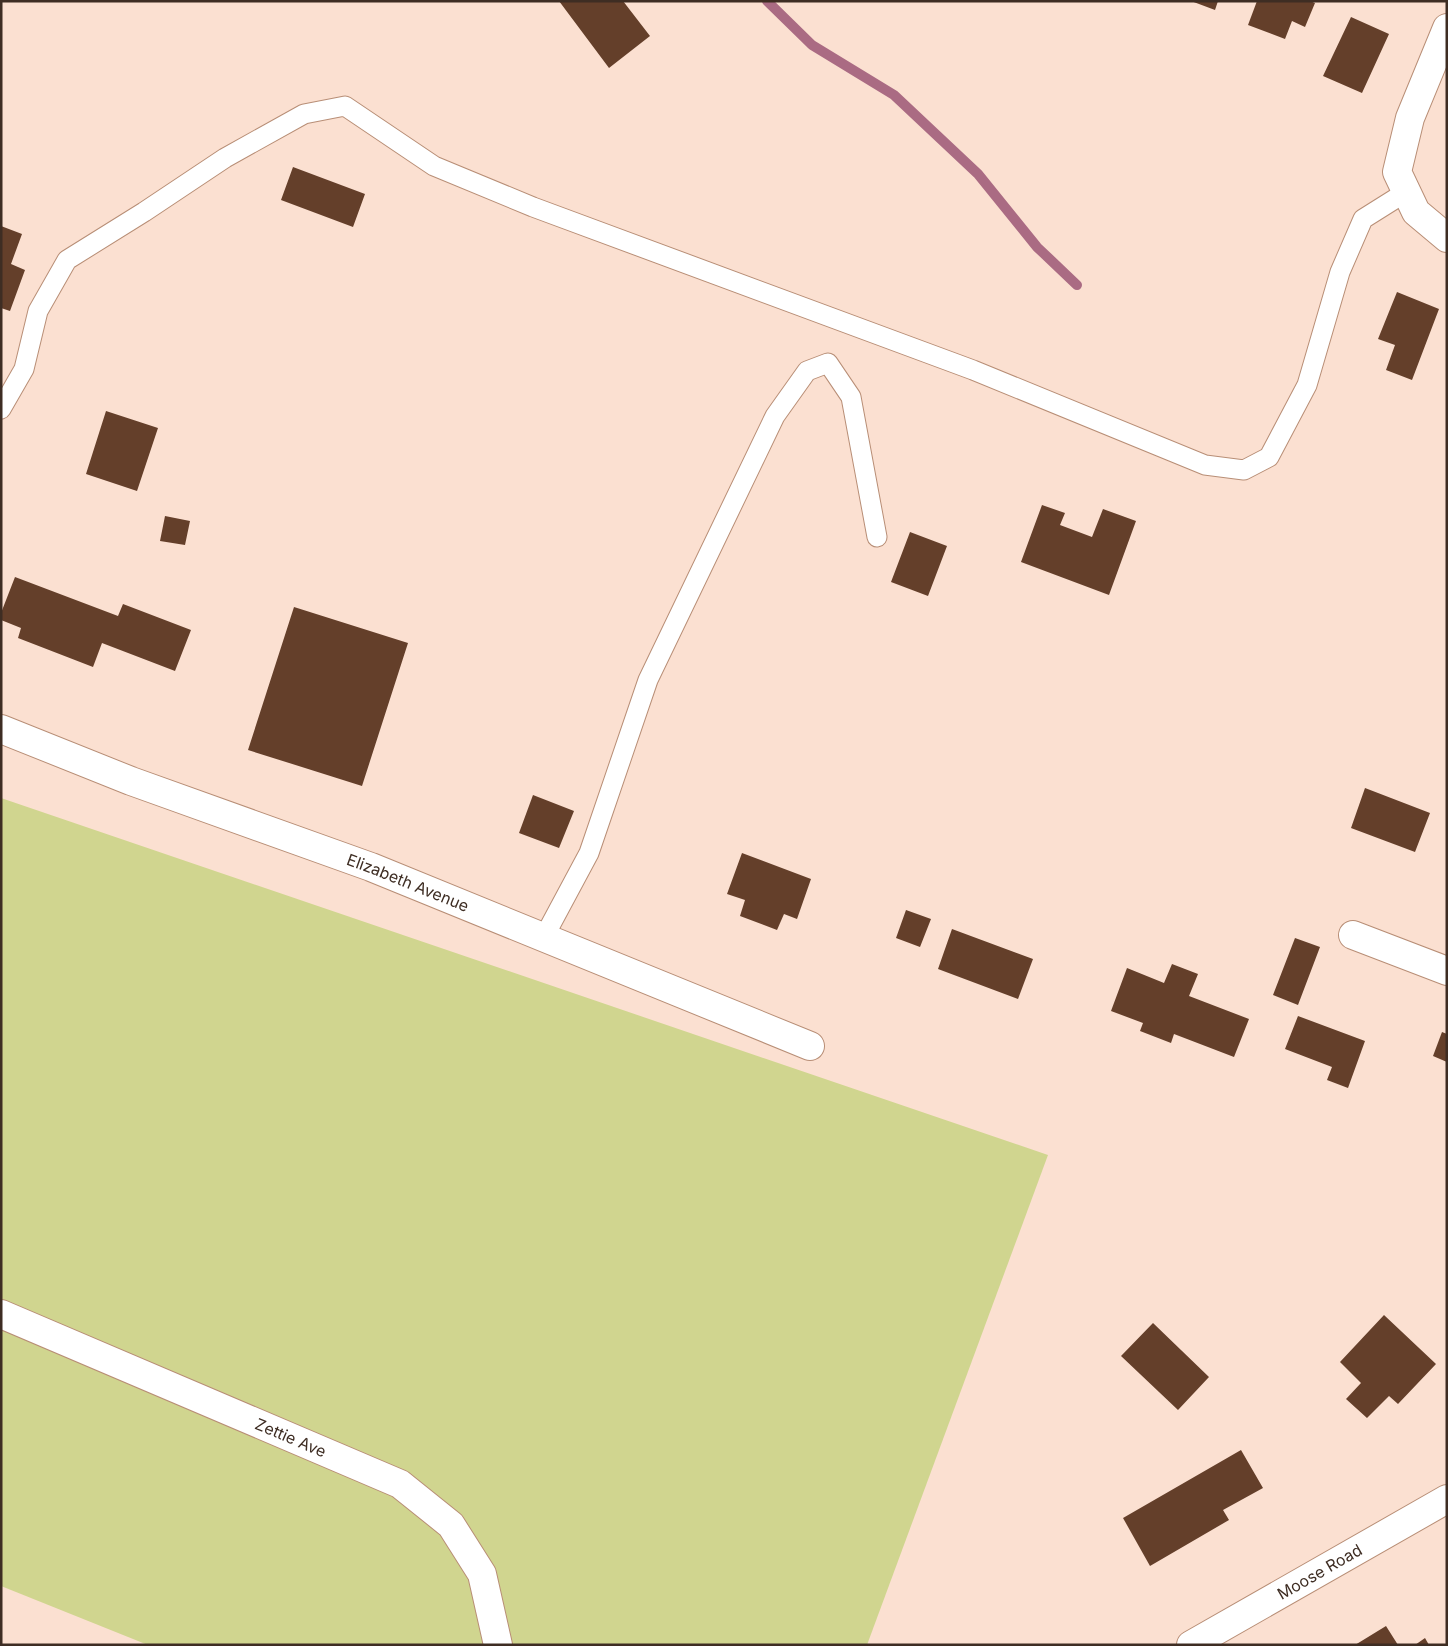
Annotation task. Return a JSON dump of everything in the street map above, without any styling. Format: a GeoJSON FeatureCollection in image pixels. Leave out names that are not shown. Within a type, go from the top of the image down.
{"type":"FeatureCollection","features":[{"type":"Feature","properties":{"kind":"street"},"geometry":{"type":"LineString","coordinates":[[1447,28],[1410,118],[1397,172],[1416,212],[1447,238]]}},
{"type":"Feature","properties":{"kind":"street","name":"Elizabeth Avenue"},"geometry":{"type":"LineString","coordinates":[[1,729],[131,781],[371,867],[810,1046]]}},
{"type":"Feature","properties":{"kind":"street"},"geometry":{"type":"LineString","coordinates":[[1353,935],[1447,971]]}},
{"type":"Feature","properties":{"kind":"street","name":"Zettie Ave"},"geometry":{"type":"LineString","coordinates":[[1,1314],[400,1484],[451,1525],[482,1574],[498,1645]]}},
{"type":"Feature","properties":{"kind":"street","name":"Moose Road"},"geometry":{"type":"LineString","coordinates":[[1190,1645],[1447,1499]]}},
{"type":"Feature","properties":{"kind":"lane"},"geometry":{"type":"LineString","coordinates":[[1,409],[24,369],[38,311],[67,260],[225,158],[304,114],[345,106],[434,166],[533,207],[972,370],[1205,465],[1244,470],[1269,457],[1307,385],[1340,272],[1363,220],[1406,192]]}},
{"type":"Feature","properties":{"kind":"lane"},"geometry":{"type":"LineString","coordinates":[[544,937],[589,853],[648,680],[775,416],[807,370],[828,363],[851,397],[877,537]]}},
{"type":"Feature","properties":{"kind":"green space"},"geometry":{"type":"Polygon","coordinates":[[[1,798],[1048,1155],[867,1645],[148,1645],[1,1586],[1,798]]]}},
{"type":"Feature","properties":{"kind":"building"},"geometry":{"type":"Polygon","coordinates":[[[559,1],[623,1],[650,36],[609,68],[559,1]]]}},
{"type":"Feature","properties":{"kind":"building"},"geometry":{"type":"Polygon","coordinates":[[[1191,1],[1218,1],[1215,10],[1191,1]]]}},
{"type":"Feature","properties":{"kind":"building"},"geometry":{"type":"Polygon","coordinates":[[[1257,1],[1310,1],[1315,3],[1305,27],[1292,21],[1285,39],[1248,25],[1257,1]]]}},
{"type":"Feature","properties":{"kind":"building"},"geometry":{"type":"Polygon","coordinates":[[[1351,17],[1389,34],[1362,93],[1323,76],[1351,17]]]}},
{"type":"Feature","properties":{"kind":"building"},"geometry":{"type":"Polygon","coordinates":[[[293,167],[365,194],[353,227],[281,200],[293,167]]]}},
{"type":"Feature","properties":{"kind":"building"},"geometry":{"type":"Polygon","coordinates":[[[1,226],[22,234],[11,264],[25,270],[10,311],[1,308],[1,226]]]}},
{"type":"Feature","properties":{"kind":"building"},"geometry":{"type":"Polygon","coordinates":[[[1397,292],[1439,309],[1412,380],[1386,370],[1395,345],[1378,339],[1397,292]]]}},
{"type":"Feature","properties":{"kind":"building"},"geometry":{"type":"Polygon","coordinates":[[[106,411],[158,428],[137,491],[86,474],[106,411]]]}},
{"type":"Feature","properties":{"kind":"building"},"geometry":{"type":"Polygon","coordinates":[[[1042,505],[1065,513],[1060,525],[1092,537],[1103,509],[1136,521],[1109,595],[1021,562],[1042,505]]]}},
{"type":"Feature","properties":{"kind":"building"},"geometry":{"type":"Polygon","coordinates":[[[165,516],[190,521],[185,545],[160,541],[165,516]]]}},
{"type":"Feature","properties":{"kind":"building"},"geometry":{"type":"Polygon","coordinates":[[[910,532],[947,546],[928,596],[891,582],[910,532]]]}},
{"type":"Feature","properties":{"kind":"building"},"geometry":{"type":"Polygon","coordinates":[[[15,577],[118,616],[123,604],[191,630],[175,671],[102,643],[93,667],[18,638],[21,628],[1,620],[1,613],[15,577]]]}},
{"type":"Feature","properties":{"kind":"building"},"geometry":{"type":"Polygon","coordinates":[[[294,607],[408,643],[362,786],[248,750],[294,607]]]}},
{"type":"Feature","properties":{"kind":"building"},"geometry":{"type":"Polygon","coordinates":[[[1365,788],[1430,813],[1415,852],[1351,828],[1365,788]]]}},
{"type":"Feature","properties":{"kind":"building"},"geometry":{"type":"Polygon","coordinates":[[[533,795],[574,811],[559,848],[519,833],[533,795]]]}},
{"type":"Feature","properties":{"kind":"building"},"geometry":{"type":"Polygon","coordinates":[[[742,853],[811,879],[797,919],[784,914],[777,930],[740,916],[745,900],[727,894],[742,853]]]}},
{"type":"Feature","properties":{"kind":"building"},"geometry":{"type":"Polygon","coordinates":[[[906,910],[931,919],[920,947],[896,938],[906,910]]]}},
{"type":"Feature","properties":{"kind":"building"},"geometry":{"type":"Polygon","coordinates":[[[952,929],[1033,959],[1018,999],[938,969],[952,929]]]}},
{"type":"Feature","properties":{"kind":"building"},"geometry":{"type":"Polygon","coordinates":[[[1295,938],[1320,947],[1298,1005],[1273,995],[1295,938]]]}},
{"type":"Feature","properties":{"kind":"building"},"geometry":{"type":"Polygon","coordinates":[[[1172,964],[1198,974],[1189,996],[1249,1019],[1234,1057],[1174,1034],[1171,1043],[1140,1031],[1143,1023],[1111,1011],[1127,968],[1164,983],[1172,964]]]}},
{"type":"Feature","properties":{"kind":"building"},"geometry":{"type":"Polygon","coordinates":[[[1298,1016],[1365,1041],[1348,1088],[1327,1080],[1332,1067],[1285,1049],[1298,1016]]]}},
{"type":"Feature","properties":{"kind":"building"},"geometry":{"type":"Polygon","coordinates":[[[1442,1032],[1447,1034],[1447,1062],[1433,1056],[1442,1032]]]}},
{"type":"Feature","properties":{"kind":"building"},"geometry":{"type":"Polygon","coordinates":[[[1384,1315],[1436,1364],[1398,1404],[1389,1396],[1367,1418],[1346,1399],[1361,1383],[1340,1362],[1384,1315]]]}},
{"type":"Feature","properties":{"kind":"building"},"geometry":{"type":"Polygon","coordinates":[[[1153,1323],[1209,1377],[1178,1410],[1121,1356],[1153,1323]]]}},
{"type":"Feature","properties":{"kind":"building"},"geometry":{"type":"Polygon","coordinates":[[[1241,1450],[1263,1488],[1223,1510],[1229,1520],[1150,1566],[1123,1518],[1241,1450]]]}},
{"type":"Feature","properties":{"kind":"building"},"geometry":{"type":"Polygon","coordinates":[[[1386,1626],[1398,1645],[1355,1645],[1386,1626]]]}},
{"type":"Feature","properties":{"kind":"building"},"geometry":{"type":"Polygon","coordinates":[[[1425,1638],[1429,1645],[1415,1645],[1425,1638]]]}},
{"type":"Feature","properties":{"kind":"waterway"},"geometry":{"type":"LineString","coordinates":[[767,1],[812,45],[894,95],[978,174],[1037,247],[1077,285]]}}]}
